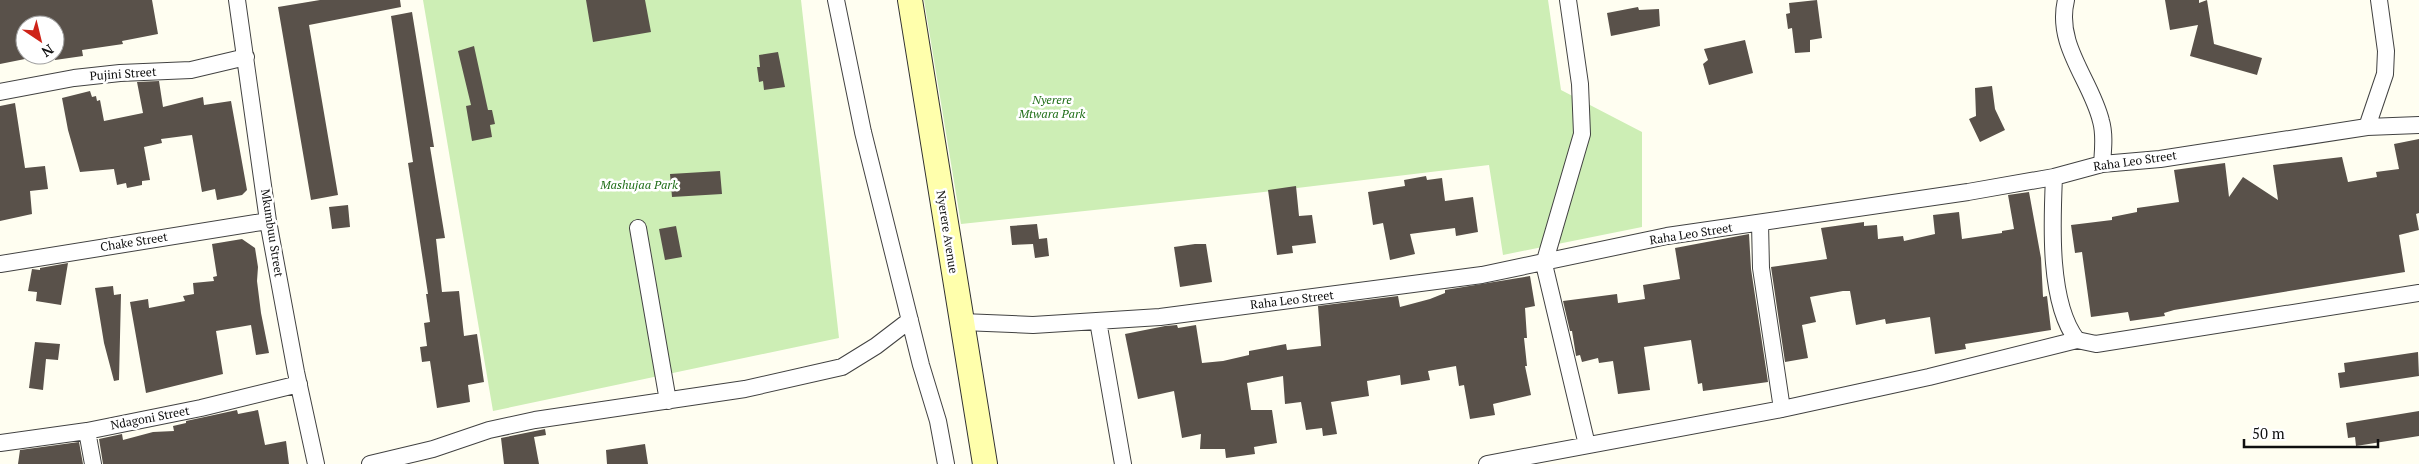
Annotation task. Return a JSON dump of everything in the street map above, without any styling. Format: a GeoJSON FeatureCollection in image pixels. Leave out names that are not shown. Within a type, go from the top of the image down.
{"type":"FeatureCollection","features":[{"type":"Feature","properties":{"kind":"street","name":"Mkumbuu Street"},"geometry":{"type":"LineString","coordinates":[[237,0],[268,221],[316,464]]}},
{"type":"Feature","properties":{"kind":"street"},"geometry":{"type":"LineString","coordinates":[[836,0],[863,132],[910,320],[938,421],[946,464]]}},
{"type":"Feature","properties":{"kind":"street","name":"Nyerere Avenue"},"geometry":{"type":"LineString","coordinates":[[910,0],[985,464]]}},
{"type":"Feature","properties":{"kind":"street"},"geometry":{"type":"LineString","coordinates":[[1568,0],[1580,84],[1582,134],[1544,264],[1587,444]]}},
{"type":"Feature","properties":{"kind":"street"},"geometry":{"type":"LineString","coordinates":[[2066,0],[2064,24],[2067,41],[2102,122],[2104,143],[2102,164]]}},
{"type":"Feature","properties":{"kind":"street"},"geometry":{"type":"LineString","coordinates":[[2367,127],[2385,74],[2386,51],[2379,0]]}},
{"type":"Feature","properties":{"kind":"street","name":"Pujini Street"},"geometry":{"type":"LineString","coordinates":[[0,92],[84,77],[190,70],[246,57]]}},
{"type":"Feature","properties":{"kind":"street","name":"Raha Leo Street"},"geometry":{"type":"LineString","coordinates":[[962,322],[1033,325],[1169,316],[1482,275],[1544,264],[1667,236],[1760,224],[2054,176],[2102,164],[2160,159],[2367,127],[2419,125]]}},
{"type":"Feature","properties":{"kind":"street"},"geometry":{"type":"LineString","coordinates":[[2054,176],[2053,252],[2061,302],[2068,329],[2077,340]]}},
{"type":"Feature","properties":{"kind":"street","name":"Chake Street"},"geometry":{"type":"LineString","coordinates":[[0,264],[268,221]]}},
{"type":"Feature","properties":{"kind":"street"},"geometry":{"type":"LineString","coordinates":[[1760,224],[1762,277],[1782,409]]}},
{"type":"Feature","properties":{"kind":"street"},"geometry":{"type":"LineString","coordinates":[[638,228],[668,401]]}},
{"type":"Feature","properties":{"kind":"street"},"geometry":{"type":"LineString","coordinates":[[1487,464],[1782,409],[1928,377],[2077,340],[2096,344],[2419,293]]}},
{"type":"Feature","properties":{"kind":"street"},"geometry":{"type":"LineString","coordinates":[[370,464],[433,449],[489,430],[535,420],[755,387],[842,367],[876,346],[910,320]]}},
{"type":"Feature","properties":{"kind":"street"},"geometry":{"type":"LineString","coordinates":[[1098,321],[1123,464]]}},
{"type":"Feature","properties":{"kind":"street","name":"Ndagoni Street"},"geometry":{"type":"LineString","coordinates":[[0,443],[88,431],[201,408],[299,384]]}},
{"type":"Feature","properties":{"kind":"street"},"geometry":{"type":"LineString","coordinates":[[88,431],[93,464]]}},
{"type":"Feature","properties":{"kind":"green space","name":"Mashujaa Park"},"geometry":{"type":"Polygon","coordinates":[[[423,0],[801,0],[839,338],[493,411],[423,0]]]}},
{"type":"Feature","properties":{"kind":"green space","name":"Nyerere Mtwara Park"},"geometry":{"type":"Polygon","coordinates":[[[924,0],[1548,0],[1561,90],[1642,132],[1642,227],[1503,255],[1489,165],[1255,193],[961,224],[924,0]]]}},
{"type":"Feature","properties":{"kind":"building"},"geometry":{"type":"Polygon","coordinates":[[[0,0],[152,0],[158,34],[122,41],[123,44],[82,50],[83,56],[65,59],[65,15],[15,15],[15,61],[0,64],[0,0]]]}},
{"type":"Feature","properties":{"kind":"building"},"geometry":{"type":"Polygon","coordinates":[[[320,0],[400,0],[401,7],[309,25],[338,195],[311,200],[278,7],[320,0]]]}},
{"type":"Feature","properties":{"kind":"building"},"geometry":{"type":"Polygon","coordinates":[[[586,0],[645,0],[651,32],[593,42],[586,0]]]}},
{"type":"Feature","properties":{"kind":"building"},"geometry":{"type":"Polygon","coordinates":[[[1817,0],[1822,38],[1810,40],[1810,52],[1795,53],[1792,28],[1788,29],[1786,14],[1790,13],[1789,3],[1817,0]]]}},
{"type":"Feature","properties":{"kind":"building"},"geometry":{"type":"Polygon","coordinates":[[[2165,0],[2199,0],[2199,3],[2207,0],[2214,44],[2262,58],[2257,75],[2190,56],[2198,25],[2170,30],[2165,0]]]}},
{"type":"Feature","properties":{"kind":"building"},"geometry":{"type":"Polygon","coordinates":[[[1638,7],[1639,10],[1659,9],[1660,26],[1611,36],[1607,13],[1638,7]]]}},
{"type":"Feature","properties":{"kind":"building"},"geometry":{"type":"Polygon","coordinates":[[[412,12],[434,147],[430,147],[445,238],[436,239],[442,292],[459,291],[464,336],[477,334],[484,382],[468,385],[470,402],[437,408],[430,361],[422,362],[420,347],[427,346],[424,323],[430,322],[426,294],[428,294],[408,163],[413,162],[391,16],[412,12]]]}},
{"type":"Feature","properties":{"kind":"building"},"geometry":{"type":"Polygon","coordinates":[[[1745,40],[1753,73],[1709,85],[1703,64],[1708,60],[1704,49],[1745,40]]]}},
{"type":"Feature","properties":{"kind":"building"},"geometry":{"type":"Polygon","coordinates":[[[474,46],[488,110],[492,110],[495,124],[490,125],[492,137],[472,141],[466,106],[471,105],[458,51],[474,46]]]}},
{"type":"Feature","properties":{"kind":"building"},"geometry":{"type":"Polygon","coordinates":[[[778,52],[785,87],[764,90],[763,81],[759,82],[757,67],[760,67],[759,55],[778,52]]]}},
{"type":"Feature","properties":{"kind":"building"},"geometry":{"type":"Polygon","coordinates":[[[159,81],[163,107],[203,97],[204,105],[231,101],[247,190],[242,195],[217,200],[215,189],[202,192],[192,135],[161,139],[162,143],[144,147],[150,180],[142,181],[142,185],[127,188],[126,183],[117,185],[114,169],[80,172],[68,130],[62,98],[90,91],[92,97],[96,96],[97,101],[100,100],[104,121],[143,113],[137,82],[159,81]]]}},
{"type":"Feature","properties":{"kind":"building"},"geometry":{"type":"Polygon","coordinates":[[[1992,86],[1995,109],[2005,130],[1980,142],[1969,119],[1976,116],[1975,88],[1992,86]]]}},
{"type":"Feature","properties":{"kind":"building"},"geometry":{"type":"Polygon","coordinates":[[[15,103],[25,168],[45,166],[48,189],[30,191],[32,214],[0,221],[0,106],[15,103]]]}},
{"type":"Feature","properties":{"kind":"building"},"geometry":{"type":"Polygon","coordinates":[[[2419,139],[2419,213],[2416,214],[2419,230],[2399,235],[2405,272],[2174,310],[2164,313],[2165,316],[2130,321],[2128,312],[2091,317],[2082,252],[2075,253],[2071,225],[2112,220],[2112,217],[2137,212],[2137,208],[2179,202],[2174,170],[2225,163],[2229,197],[2243,177],[2278,200],[2273,165],[2342,157],[2348,182],[2377,177],[2376,172],[2399,169],[2394,144],[2419,139]]]}},
{"type":"Feature","properties":{"kind":"building"},"geometry":{"type":"Polygon","coordinates":[[[720,171],[722,194],[672,197],[670,174],[720,171]]]}},
{"type":"Feature","properties":{"kind":"building"},"geometry":{"type":"Polygon","coordinates":[[[1426,176],[1427,180],[1442,178],[1445,201],[1473,197],[1478,232],[1456,236],[1455,228],[1410,234],[1415,254],[1390,260],[1383,223],[1373,225],[1368,192],[1405,186],[1404,180],[1426,176]]]}},
{"type":"Feature","properties":{"kind":"building"},"geometry":{"type":"Polygon","coordinates":[[[1296,186],[1299,216],[1312,215],[1316,243],[1292,246],[1293,253],[1277,255],[1268,190],[1296,186]]]}},
{"type":"Feature","properties":{"kind":"building"},"geometry":{"type":"Polygon","coordinates":[[[2029,192],[2041,258],[2043,297],[2047,296],[2051,330],[1965,344],[1966,349],[1935,354],[1930,317],[1886,324],[1885,319],[1856,325],[1850,291],[1843,291],[1810,297],[1816,322],[1802,325],[1808,358],[1785,362],[1771,267],[1827,259],[1821,228],[1864,222],[1864,226],[1877,225],[1878,239],[1903,236],[1904,241],[1935,234],[1933,215],[1959,212],[1962,239],[2002,233],[2002,231],[2014,229],[2008,195],[2029,192]]]}},
{"type":"Feature","properties":{"kind":"building"},"geometry":{"type":"Polygon","coordinates":[[[348,205],[350,227],[332,229],[329,207],[348,205]]]}},
{"type":"Feature","properties":{"kind":"building"},"geometry":{"type":"Polygon","coordinates":[[[1037,224],[1039,239],[1047,238],[1049,256],[1035,258],[1033,244],[1012,245],[1010,226],[1037,224]]]}},
{"type":"Feature","properties":{"kind":"building"},"geometry":{"type":"Polygon","coordinates":[[[676,226],[682,257],[665,260],[659,229],[676,226]]]}},
{"type":"Feature","properties":{"kind":"building"},"geometry":{"type":"Polygon","coordinates":[[[1749,234],[1751,269],[1768,382],[1703,391],[1702,383],[1698,384],[1691,340],[1644,347],[1650,390],[1618,394],[1613,361],[1599,363],[1598,358],[1582,362],[1580,355],[1576,356],[1572,331],[1570,331],[1563,301],[1617,294],[1618,303],[1645,299],[1643,285],[1680,279],[1675,248],[1749,234]]]}},
{"type":"Feature","properties":{"kind":"building"},"geometry":{"type":"Polygon","coordinates":[[[242,239],[255,248],[261,313],[269,353],[256,355],[251,325],[216,331],[223,374],[146,393],[130,302],[148,299],[149,308],[185,301],[183,296],[194,294],[193,283],[214,281],[213,277],[217,276],[212,244],[242,239]]]}},
{"type":"Feature","properties":{"kind":"building"},"geometry":{"type":"Polygon","coordinates":[[[1206,244],[1212,282],[1180,287],[1174,247],[1206,244]]]}},
{"type":"Feature","properties":{"kind":"building"},"geometry":{"type":"Polygon","coordinates":[[[68,263],[61,305],[36,301],[37,292],[28,291],[32,269],[40,270],[40,268],[68,263]]]}},
{"type":"Feature","properties":{"kind":"building"},"geometry":{"type":"Polygon","coordinates":[[[1530,276],[1535,306],[1525,308],[1527,338],[1524,338],[1527,366],[1525,366],[1531,395],[1493,404],[1495,415],[1470,419],[1464,385],[1459,386],[1456,366],[1428,371],[1430,380],[1401,385],[1400,375],[1367,381],[1369,396],[1331,402],[1337,434],[1323,436],[1322,428],[1306,430],[1301,402],[1285,404],[1283,376],[1247,383],[1251,410],[1272,410],[1277,443],[1254,447],[1255,454],[1226,458],[1225,449],[1200,449],[1201,434],[1182,438],[1174,391],[1138,399],[1125,334],[1165,326],[1177,325],[1178,328],[1196,325],[1202,363],[1223,361],[1249,355],[1249,351],[1286,344],[1287,350],[1321,346],[1318,306],[1398,296],[1400,307],[1430,299],[1445,293],[1445,290],[1530,276]]]}},
{"type":"Feature","properties":{"kind":"building"},"geometry":{"type":"Polygon","coordinates":[[[113,286],[114,295],[121,294],[119,380],[114,381],[104,343],[95,288],[113,286]]]}},
{"type":"Feature","properties":{"kind":"building"},"geometry":{"type":"Polygon","coordinates":[[[35,342],[60,344],[58,360],[46,359],[43,390],[29,388],[35,342]]]}},
{"type":"Feature","properties":{"kind":"building"},"geometry":{"type":"Polygon","coordinates":[[[2418,352],[2419,376],[2340,388],[2338,373],[2345,372],[2344,363],[2418,352]]]}},
{"type":"Feature","properties":{"kind":"building"},"geometry":{"type":"Polygon","coordinates":[[[237,410],[238,414],[258,410],[265,445],[286,441],[289,464],[103,464],[99,439],[122,434],[123,440],[153,432],[174,431],[173,426],[186,423],[186,421],[237,410]]]}},
{"type":"Feature","properties":{"kind":"building"},"geometry":{"type":"Polygon","coordinates":[[[2419,411],[2419,436],[2356,446],[2355,437],[2348,438],[2346,423],[2419,411]]]}},
{"type":"Feature","properties":{"kind":"building"},"geometry":{"type":"Polygon","coordinates":[[[545,429],[546,435],[534,437],[539,464],[504,464],[501,438],[545,429]]]}},
{"type":"Feature","properties":{"kind":"building"},"geometry":{"type":"Polygon","coordinates":[[[79,442],[83,464],[18,464],[20,450],[79,442]]]}},
{"type":"Feature","properties":{"kind":"building"},"geometry":{"type":"Polygon","coordinates":[[[645,444],[648,464],[607,464],[606,450],[645,444]]]}}]}
